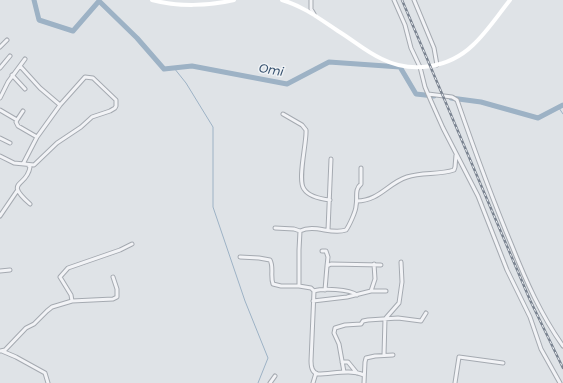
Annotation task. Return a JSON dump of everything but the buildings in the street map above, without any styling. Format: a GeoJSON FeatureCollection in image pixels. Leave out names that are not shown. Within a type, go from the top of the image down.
{"type":"FeatureCollection","features":[{"type":"Feature","properties":{"kind":"main road"},"geometry":{"type":"LineString","coordinates":[[152,0],[199,4],[234,0]]}},
{"type":"Feature","properties":{"kind":"main road"},"geometry":{"type":"LineString","coordinates":[[282,0],[301,6],[381,59],[401,66],[420,67],[437,65],[454,58],[472,46],[510,0]]}},
{"type":"Feature","properties":{"kind":"street"},"geometry":{"type":"LineString","coordinates":[[311,0],[311,9],[314,14]]}},
{"type":"Feature","properties":{"kind":"street"},"geometry":{"type":"LineString","coordinates":[[394,0],[405,25],[428,94],[443,128],[478,196],[507,270],[530,317],[541,349],[560,383]]}},
{"type":"Feature","properties":{"kind":"street"},"geometry":{"type":"LineString","coordinates":[[414,0],[434,48],[437,65]]}},
{"type":"Feature","properties":{"kind":"street"},"geometry":{"type":"LineString","coordinates":[[0,47],[7,40]]}},
{"type":"Feature","properties":{"kind":"street"},"geometry":{"type":"LineString","coordinates":[[0,67],[10,56]]}},
{"type":"Feature","properties":{"kind":"street"},"geometry":{"type":"LineString","coordinates":[[0,98],[12,75],[25,59]]}},
{"type":"Feature","properties":{"kind":"street"},"geometry":{"type":"LineString","coordinates":[[20,66],[40,88],[60,105]]}},
{"type":"Feature","properties":{"kind":"street"},"geometry":{"type":"LineString","coordinates":[[12,75],[25,89]]}},
{"type":"Feature","properties":{"kind":"street"},"geometry":{"type":"LineString","coordinates":[[0,156],[14,163],[29,166],[36,164],[56,143],[81,127],[92,117],[115,108],[117,103],[116,100],[94,78],[86,77],[60,105],[37,137],[22,164]]}},
{"type":"Feature","properties":{"kind":"street"},"geometry":{"type":"LineString","coordinates":[[428,94],[452,97],[457,100],[479,164],[522,272],[551,329],[563,346]]}},
{"type":"Feature","properties":{"kind":"street"},"geometry":{"type":"LineString","coordinates":[[0,110],[17,120]]}},
{"type":"Feature","properties":{"kind":"street"},"geometry":{"type":"LineString","coordinates":[[23,111],[16,122],[18,126],[37,137]]}},
{"type":"Feature","properties":{"kind":"street"},"geometry":{"type":"LineString","coordinates":[[283,114],[302,125],[306,130],[302,171],[303,189],[313,196],[330,200]]}},
{"type":"Feature","properties":{"kind":"street"},"geometry":{"type":"LineString","coordinates":[[0,138],[10,143]]}},
{"type":"Feature","properties":{"kind":"street"},"geometry":{"type":"LineString","coordinates":[[357,201],[371,199],[408,177],[454,170],[456,153]]}},
{"type":"Feature","properties":{"kind":"street"},"geometry":{"type":"LineString","coordinates":[[328,230],[330,159]]}},
{"type":"Feature","properties":{"kind":"street"},"geometry":{"type":"LineString","coordinates":[[0,216],[17,191],[18,184],[29,171],[29,166]]}},
{"type":"Feature","properties":{"kind":"street"},"geometry":{"type":"LineString","coordinates":[[274,228],[294,229],[300,231],[307,229],[336,231],[346,230],[355,211],[357,201],[356,190],[361,184],[361,168]]}},
{"type":"Feature","properties":{"kind":"street"},"geometry":{"type":"LineString","coordinates":[[17,191],[30,204]]}},
{"type":"Feature","properties":{"kind":"street"},"geometry":{"type":"LineString","coordinates":[[299,286],[300,231]]}},
{"type":"Feature","properties":{"kind":"street"},"geometry":{"type":"LineString","coordinates":[[72,301],[71,295],[60,277],[68,268],[120,250],[132,244]]}},
{"type":"Feature","properties":{"kind":"street"},"geometry":{"type":"LineString","coordinates":[[322,251],[326,252],[328,257],[325,290]]}},
{"type":"Feature","properties":{"kind":"street"},"geometry":{"type":"LineString","coordinates":[[240,257],[270,260],[272,263],[272,284],[281,286],[299,286],[311,288],[314,291],[348,291],[357,295]]}},
{"type":"Feature","properties":{"kind":"street"},"geometry":{"type":"LineString","coordinates":[[384,356],[385,319],[399,302],[402,282],[401,262]]}},
{"type":"Feature","properties":{"kind":"street"},"geometry":{"type":"LineString","coordinates":[[327,266],[331,264],[381,265]]}},
{"type":"Feature","properties":{"kind":"street"},"geometry":{"type":"LineString","coordinates":[[371,291],[375,282],[374,264]]}},
{"type":"Feature","properties":{"kind":"street"},"geometry":{"type":"LineString","coordinates":[[0,271],[10,270]]}},
{"type":"Feature","properties":{"kind":"street"},"geometry":{"type":"LineString","coordinates":[[1,351],[8,347],[26,328],[36,323],[52,307],[72,301],[113,299],[117,297],[117,289],[113,277]]}},
{"type":"Feature","properties":{"kind":"street"},"geometry":{"type":"LineString","coordinates":[[314,291],[312,370],[316,373],[344,372],[364,375]]}},
{"type":"Feature","properties":{"kind":"street"},"geometry":{"type":"LineString","coordinates":[[313,301],[357,295],[371,291],[386,291]]}},
{"type":"Feature","properties":{"kind":"street"},"geometry":{"type":"LineString","coordinates":[[344,372],[339,344],[334,333],[335,328],[345,325],[362,324],[363,321],[368,320],[398,318],[419,321],[423,319],[426,313]]}},
{"type":"Feature","properties":{"kind":"street"},"geometry":{"type":"LineString","coordinates":[[1,351],[24,361],[45,373],[48,383]]}},
{"type":"Feature","properties":{"kind":"street"},"geometry":{"type":"LineString","coordinates":[[364,383],[364,365],[366,358],[393,355]]}},
{"type":"Feature","properties":{"kind":"street"},"geometry":{"type":"LineString","coordinates":[[455,383],[459,357],[502,363]]}},
{"type":"Feature","properties":{"kind":"street"},"geometry":{"type":"LineString","coordinates":[[342,362],[348,362],[357,373]]}},
{"type":"Feature","properties":{"kind":"street"},"geometry":{"type":"LineString","coordinates":[[313,383],[316,373]]}},
{"type":"Feature","properties":{"kind":"street"},"geometry":{"type":"LineString","coordinates":[[270,383],[275,376]]}},
{"type":"Feature","properties":{"kind":"waterway","name":"Omi"},"geometry":{"type":"LineString","coordinates":[[34,0],[39,20],[73,31],[99,1],[137,38],[164,69],[192,66],[287,84],[329,62],[400,67],[416,94],[434,96]]}},
{"type":"Feature","properties":{"kind":"waterway"},"geometry":{"type":"LineString","coordinates":[[174,68],[186,83],[213,127],[213,207],[245,301],[268,358],[258,383]]}},
{"type":"Feature","properties":{"kind":"waterway","name":"Omi"},"geometry":{"type":"LineString","coordinates":[[451,98],[481,102],[538,118],[563,105]]}},
{"type":"Feature","properties":{"kind":"waterway","name":"Omi"},"geometry":{"type":"LineString","coordinates":[[559,108],[563,114]]}},
{"type":"Feature","properties":{"kind":"railway"},"geometry":{"type":"LineString","coordinates":[[402,0],[530,300],[563,368]]}}]}
